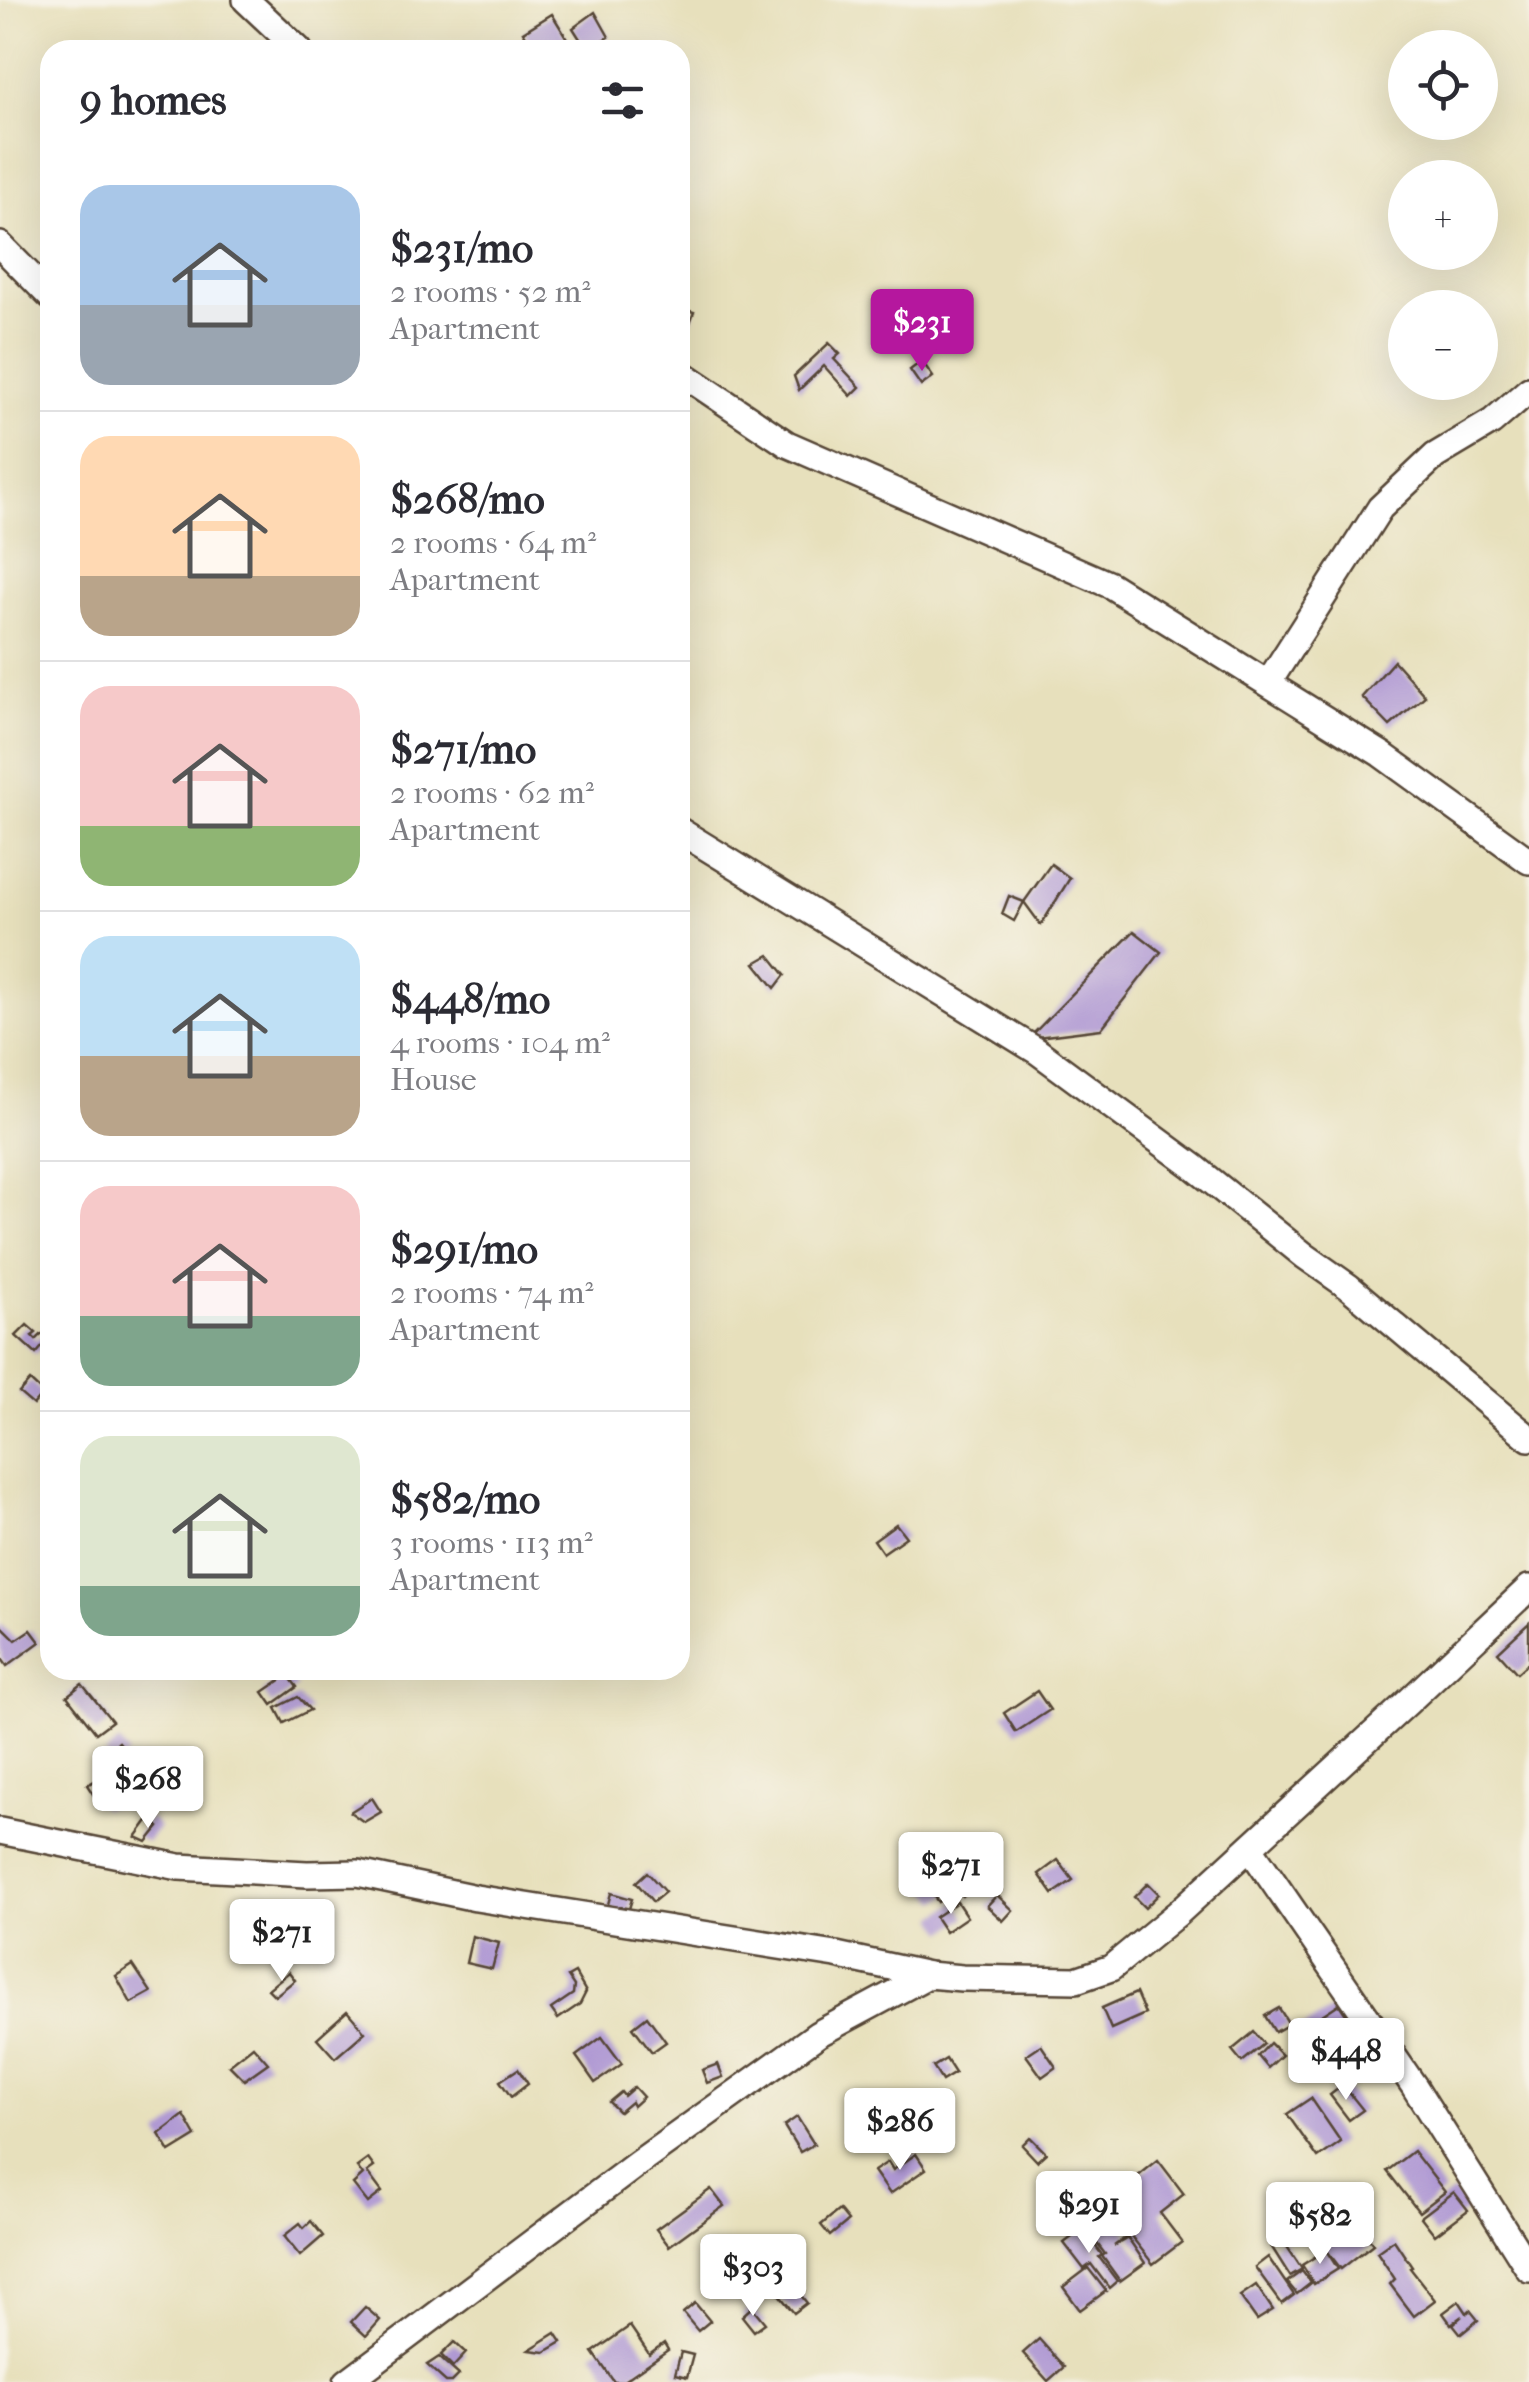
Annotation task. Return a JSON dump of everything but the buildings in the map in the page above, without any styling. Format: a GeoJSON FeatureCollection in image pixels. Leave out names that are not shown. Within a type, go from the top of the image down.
{"type":"FeatureCollection","features":[{"type":"Feature","properties":{"kind":"street"},"geometry":{"type":"LineString","coordinates":[[246,0],[288,40]]}},
{"type":"Feature","properties":{"kind":"street"},"geometry":{"type":"LineString","coordinates":[[0,245],[40,286]]}},
{"type":"Feature","properties":{"kind":"street"},"geometry":{"type":"LineString","coordinates":[[690,379],[787,444],[1110,584],[1380,754],[1529,861]]}},
{"type":"Feature","properties":{"kind":"street"},"geometry":{"type":"LineString","coordinates":[[1268,684],[1380,508],[1436,456],[1492,422],[1529,390]]}},
{"type":"Feature","properties":{"kind":"street"},"geometry":{"type":"LineString","coordinates":[[690,837],[1036,1051],[1349,1287],[1529,1438]]}},
{"type":"Feature","properties":{"kind":"street"},"geometry":{"type":"LineString","coordinates":[[0,1831],[179,1867],[308,1874],[358,1872],[476,1898],[836,1955],[928,1975],[1076,1980],[1111,1968],[1178,1913],[1529,1588]]}},
{"type":"Feature","properties":{"kind":"street"},"geometry":{"type":"LineString","coordinates":[[1250,1848],[1414,2086],[1529,2269]]}},
{"type":"Feature","properties":{"kind":"street"},"geometry":{"type":"LineString","coordinates":[[347,2382],[637,2164],[818,2034],[928,1975]]}}]}
